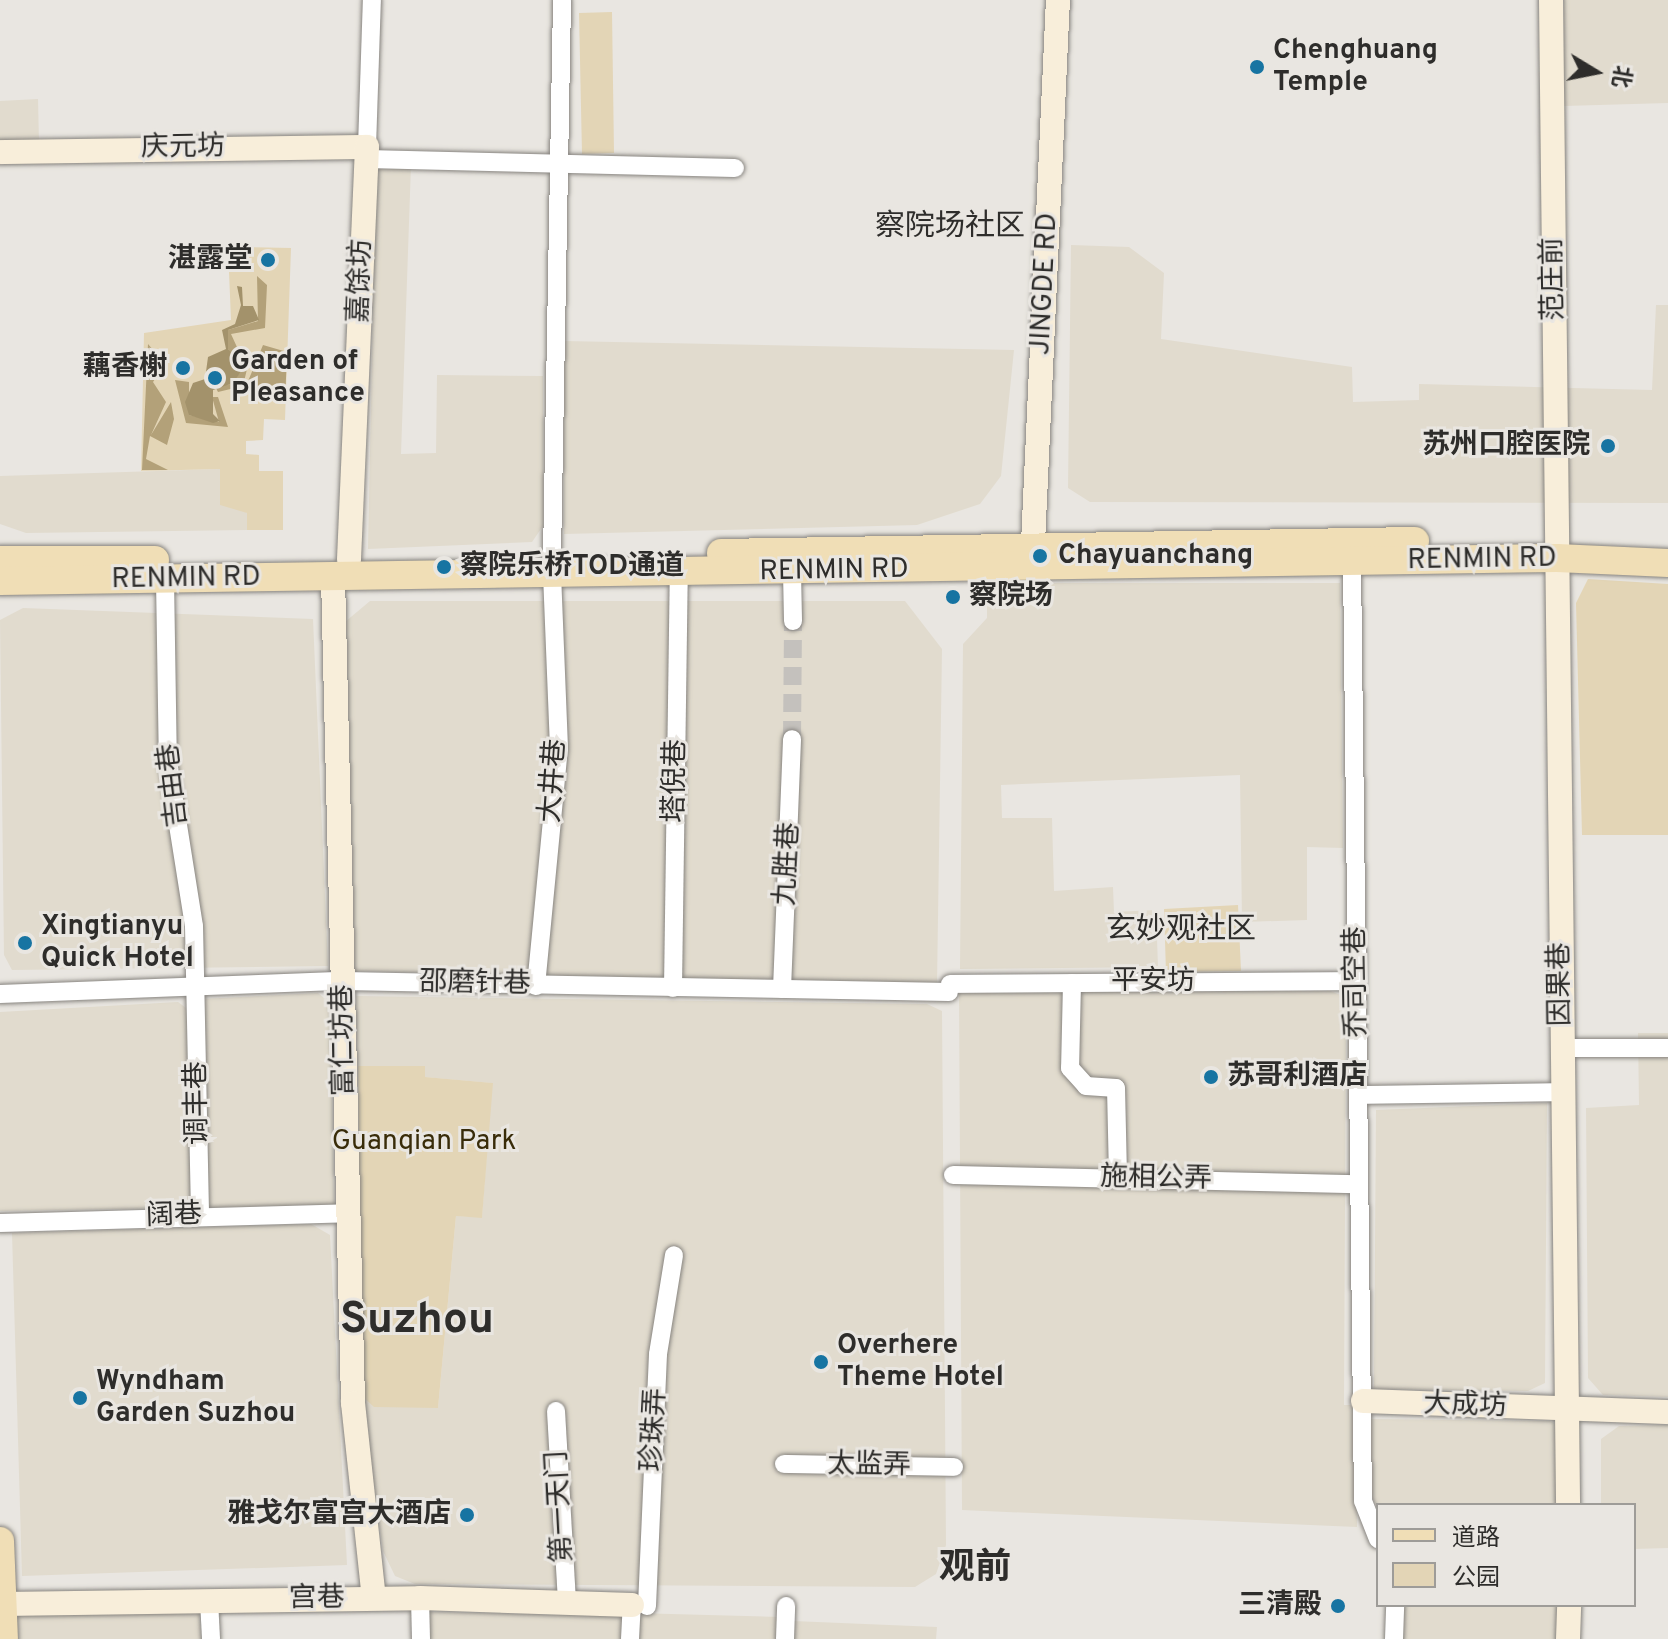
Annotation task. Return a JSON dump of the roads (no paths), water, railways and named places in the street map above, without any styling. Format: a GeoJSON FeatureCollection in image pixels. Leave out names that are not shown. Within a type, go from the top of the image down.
{"type":"FeatureCollection","features":[{"type":"Feature","properties":{"kind":"main road","name":"RENMIN RD"},"geometry":{"type":"LineString","coordinates":[[9,567],[341,569],[1668,544]]}},
{"type":"Feature","properties":{"kind":"main road","name":"RENMIN RD"},"geometry":{"type":"LineString","coordinates":[[552,566],[679,573],[792,572],[1033,557],[1352,562],[1557,548],[1668,563]]}},
{"type":"Feature","properties":{"kind":"main road","name":"RENMIN RD"},"geometry":{"type":"LineString","coordinates":[[9,567],[165,579],[341,569]]}},
{"type":"Feature","properties":{"kind":"main road"},"geometry":{"type":"LineString","coordinates":[[0,594],[9,567]]}},
{"type":"Feature","properties":{"kind":"main road"},"geometry":{"type":"LineString","coordinates":[[0,1541],[4,1639]]}},
{"type":"Feature","properties":{"kind":"street"},"geometry":{"type":"LineString","coordinates":[[372,0],[367,153],[560,166],[735,168]]}},
{"type":"Feature","properties":{"kind":"street","name":"大井巷"},"geometry":{"type":"LineString","coordinates":[[536,986],[559,748],[552,566],[562,0]]}},
{"type":"Feature","properties":{"kind":"street","name":"JINGDE RD"},"geometry":{"type":"LineString","coordinates":[[1033,557],[1058,0]]}},
{"type":"Feature","properties":{"kind":"street","name":"范庄前"},"geometry":{"type":"LineString","coordinates":[[1551,0],[1557,548]]}},
{"type":"Feature","properties":{"kind":"street","name":"庆元坊"},"geometry":{"type":"LineString","coordinates":[[0,152],[367,153]]}},
{"type":"Feature","properties":{"kind":"street","name":"嘉馀坊"},"geometry":{"type":"LineString","coordinates":[[341,569],[367,153]]}},
{"type":"Feature","properties":{"kind":"street","name":"因果巷"},"geometry":{"type":"LineString","coordinates":[[1557,548],[1568,1503]]}},
{"type":"Feature","properties":{"kind":"street","name":"乔司空巷"},"geometry":{"type":"LineString","coordinates":[[1352,562],[1363,1501],[1376,1534]]}},
{"type":"Feature","properties":{"kind":"street","name":"富仁坊巷"},"geometry":{"type":"LineString","coordinates":[[341,569],[343,981],[353,1403],[374,1598]]}},
{"type":"Feature","properties":{"kind":"street"},"geometry":{"type":"LineString","coordinates":[[792,572],[793,621]]}},
{"type":"Feature","properties":{"kind":"street","name":"塔倪巷"},"geometry":{"type":"LineString","coordinates":[[673,988],[679,573]]}},
{"type":"Feature","properties":{"kind":"street","name":"吉由巷"},"geometry":{"type":"LineString","coordinates":[[165,579],[168,762],[194,926],[195,990]]}},
{"type":"Feature","properties":{"kind":"street","name":"九胜巷"},"geometry":{"type":"LineString","coordinates":[[782,989],[792,739]]}},
{"type":"Feature","properties":{"kind":"street","name":"邵磨针巷"},"geometry":{"type":"LineString","coordinates":[[0,994],[195,990],[343,981],[673,988],[950,988]]}},
{"type":"Feature","properties":{"kind":"street","name":"平安坊"},"geometry":{"type":"LineString","coordinates":[[950,988],[1072,983],[1357,981]]}},
{"type":"Feature","properties":{"kind":"street"},"geometry":{"type":"LineString","coordinates":[[1072,983],[1070,1068],[1086,1086],[1116,1088],[1118,1179]]}},
{"type":"Feature","properties":{"kind":"street","name":"调丰巷"},"geometry":{"type":"LineString","coordinates":[[195,990],[200,1215]]}},
{"type":"Feature","properties":{"kind":"street"},"geometry":{"type":"LineString","coordinates":[[1562,1048],[1668,1048]]}},
{"type":"Feature","properties":{"kind":"street"},"geometry":{"type":"LineString","coordinates":[[1358,1095],[1562,1092]]}},
{"type":"Feature","properties":{"kind":"street","name":"施相公弄"},"geometry":{"type":"LineString","coordinates":[[953,1175],[1359,1184]]}},
{"type":"Feature","properties":{"kind":"street","name":"阔巷"},"geometry":{"type":"LineString","coordinates":[[0,1223],[348,1213]]}},
{"type":"Feature","properties":{"kind":"street","name":"珍珠弄"},"geometry":{"type":"LineString","coordinates":[[630,1639],[639,1605],[658,1354],[674,1255]]}},
{"type":"Feature","properties":{"kind":"street","name":"大成坊"},"geometry":{"type":"LineString","coordinates":[[1363,1401],[1668,1412]]}},
{"type":"Feature","properties":{"kind":"street","name":"第一天门"},"geometry":{"type":"LineString","coordinates":[[556,1411],[567,1602]]}},
{"type":"Feature","properties":{"kind":"street","name":"太监弄"},"geometry":{"type":"LineString","coordinates":[[784,1464],[954,1467]]}},
{"type":"Feature","properties":{"kind":"street"},"geometry":{"type":"LineString","coordinates":[[420,1598],[421,1639]]}},
{"type":"Feature","properties":{"kind":"street","name":"宫巷"},"geometry":{"type":"LineString","coordinates":[[3,1604],[420,1598],[639,1605]]}},
{"type":"Feature","properties":{"kind":"street"},"geometry":{"type":"LineString","coordinates":[[209,1600],[211,1639]]}},
{"type":"Feature","properties":{"kind":"street"},"geometry":{"type":"LineString","coordinates":[[785,1639],[786,1606]]}},
{"type":"Feature","properties":{"kind":"street"},"geometry":{"type":"LineString","coordinates":[[1394,1639],[1395,1607]]}},
{"type":"Feature","properties":{"kind":"street"},"geometry":{"type":"LineString","coordinates":[[1568,1639],[1569,1607]]}},
{"type":"Feature","properties":{"kind":"tunnel"},"geometry":{"type":"LineString","coordinates":[[792,739],[793,621]]}},
{"type":"Feature","properties":{"kind":"place","name":"Chenghuang Temple"},"geometry":{"type":"Point","coordinates":[1257,67]}},
{"type":"Feature","properties":{"kind":"place","name":"湛露堂"},"geometry":{"type":"Point","coordinates":[268,260]}},
{"type":"Feature","properties":{"kind":"place","name":"藕香榭"},"geometry":{"type":"Point","coordinates":[183,368]}},
{"type":"Feature","properties":{"kind":"place","name":"Garden of Pleasance"},"geometry":{"type":"Point","coordinates":[215,378]}},
{"type":"Feature","properties":{"kind":"place","name":"苏州口腔医院"},"geometry":{"type":"Point","coordinates":[1608,446]}},
{"type":"Feature","properties":{"kind":"place","name":"Chayuanchang"},"geometry":{"type":"Point","coordinates":[1040,556]}},
{"type":"Feature","properties":{"kind":"place","name":"察院乐桥TOD通道"},"geometry":{"type":"Point","coordinates":[444,567]}},
{"type":"Feature","properties":{"kind":"place","name":"察院场"},"geometry":{"type":"Point","coordinates":[953,597]}},
{"type":"Feature","properties":{"kind":"place","name":"Xingtianyu Quick Hotel"},"geometry":{"type":"Point","coordinates":[25,943]}},
{"type":"Feature","properties":{"kind":"place","name":"苏哥利酒店"},"geometry":{"type":"Point","coordinates":[1211,1077]}},
{"type":"Feature","properties":{"kind":"place","name":"Overhere Theme Hotel"},"geometry":{"type":"Point","coordinates":[821,1362]}},
{"type":"Feature","properties":{"kind":"place","name":"Wyndham Garden Suzhou"},"geometry":{"type":"Point","coordinates":[80,1398]}},
{"type":"Feature","properties":{"kind":"place","name":"雅戈尔富宫大酒店"},"geometry":{"type":"Point","coordinates":[467,1515]}},
{"type":"Feature","properties":{"kind":"place","name":"三清殿"},"geometry":{"type":"Point","coordinates":[1338,1606]}},
{"type":"Feature","properties":{"kind":"district","name":"察院场社区"},"geometry":{"type":"Point","coordinates":[950,228]}},
{"type":"Feature","properties":{"kind":"district","name":"玄妙观社区"},"geometry":{"type":"Point","coordinates":[1181,931]}},
{"type":"Feature","properties":{"kind":"district","name":"Suzhou"},"geometry":{"type":"Point","coordinates":[417,1321]}},
{"type":"Feature","properties":{"kind":"district","name":"观前"},"geometry":{"type":"Point","coordinates":[975,1570]}},
{"type":"Feature","properties":{"kind":"park label","name":"Guanqian Park"},"geometry":{"type":"Point","coordinates":[424,1142]}}]}
